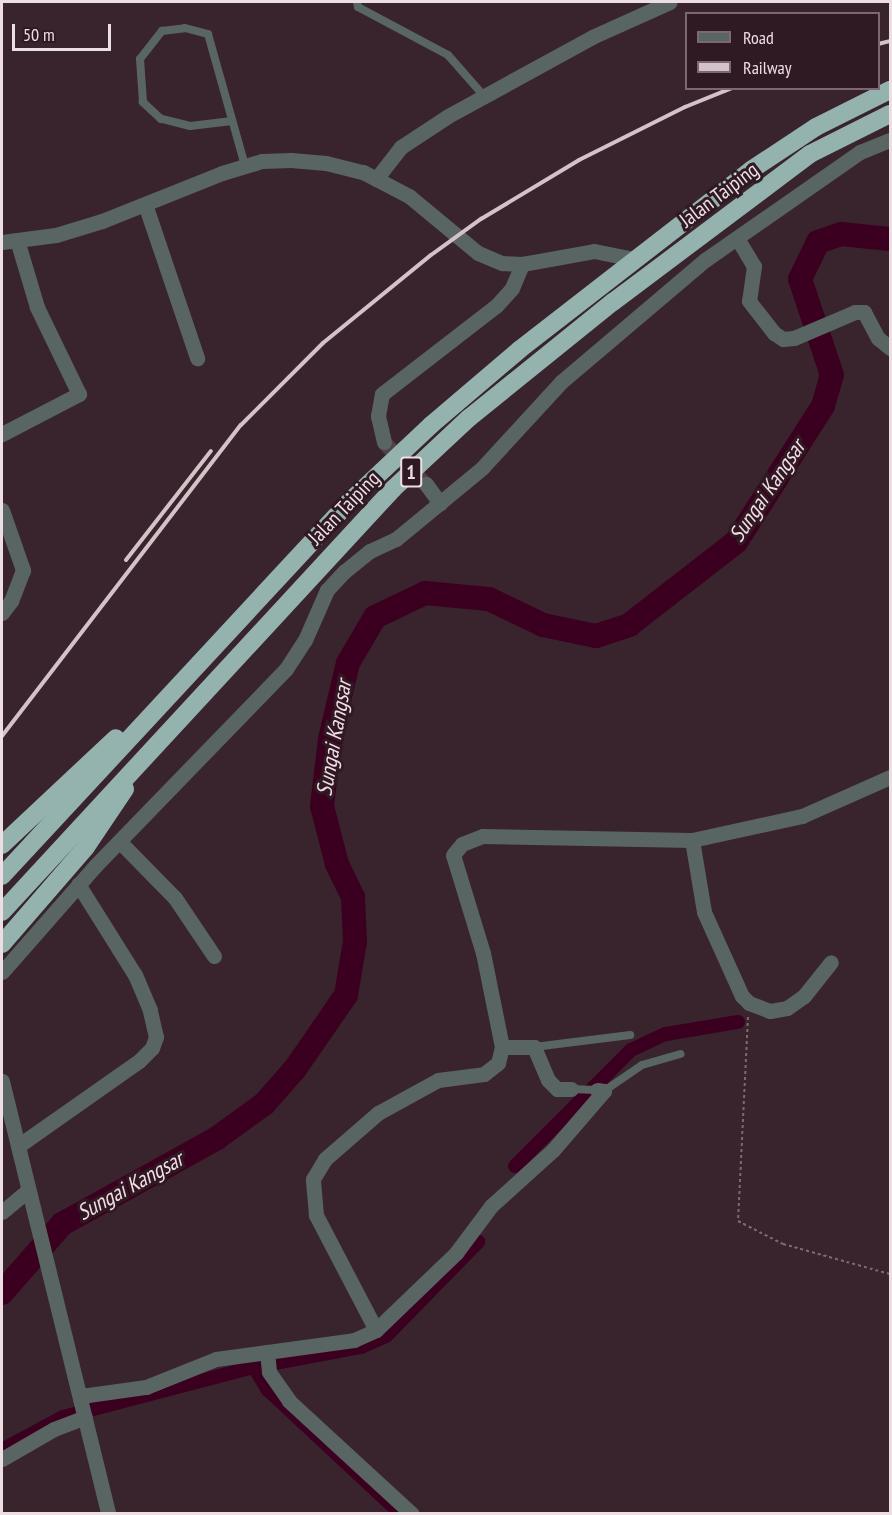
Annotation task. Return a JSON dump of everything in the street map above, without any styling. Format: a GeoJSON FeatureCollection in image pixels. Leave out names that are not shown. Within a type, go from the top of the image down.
{"type":"FeatureCollection","features":[{"type":"Feature","properties":{"kind":"highway","name":"Jalan Taiping"},"geometry":{"type":"LineString","coordinates":[[2,876],[364,487],[493,373],[634,259],[751,170],[816,127],[891,90]]}},
{"type":"Feature","properties":{"kind":"highway","name":"Jalan Taiping"},"geometry":{"type":"LineString","coordinates":[[2,912],[393,489],[470,418],[613,302],[810,154],[891,114]]}},
{"type":"Feature","properties":{"kind":"highway"},"geometry":{"type":"LineString","coordinates":[[2,845],[85,763],[149,716]]}},
{"type":"Feature","properties":{"kind":"highway"},"geometry":{"type":"LineString","coordinates":[[2,944],[86,847],[140,761]]}},
{"type":"Feature","properties":{"kind":"street"},"geometry":{"type":"LineString","coordinates":[[376,179],[400,147],[484,96],[592,37],[670,2]]}},
{"type":"Feature","properties":{"kind":"street"},"geometry":{"type":"LineString","coordinates":[[2,972],[78,884],[286,669],[305,640],[327,590],[370,551],[396,539],[482,468],[561,382],[622,327],[737,238],[860,152],[891,140]]}},
{"type":"Feature","properties":{"kind":"street"},"geometry":{"type":"LineString","coordinates":[[2,434],[79,394],[37,307],[9,241],[56,234],[145,204],[245,166],[291,160],[327,163],[376,179],[409,196],[478,253],[502,263],[522,264],[594,251],[634,259]]}},
{"type":"Feature","properties":{"kind":"street"},"geometry":{"type":"LineString","coordinates":[[145,204],[197,358]]}},
{"type":"Feature","properties":{"kind":"street"},"geometry":{"type":"LineString","coordinates":[[737,238],[754,266],[749,301],[756,314],[783,339],[794,338],[855,312],[864,312],[878,338],[891,348]]}},
{"type":"Feature","properties":{"kind":"street"},"geometry":{"type":"LineString","coordinates":[[384,442],[378,416],[382,394],[496,306],[512,288],[522,264]]}},
{"type":"Feature","properties":{"kind":"street"},"geometry":{"type":"LineString","coordinates":[[426,484],[440,503]]}},
{"type":"Feature","properties":{"kind":"street"},"geometry":{"type":"LineString","coordinates":[[2,510],[23,570],[11,601],[2,613]]}},
{"type":"Feature","properties":{"kind":"street"},"geometry":{"type":"LineString","coordinates":[[376,1330],[316,1215],[313,1179],[325,1159],[378,1113],[438,1080],[484,1074],[498,1063],[502,1047],[483,953],[453,855],[462,844],[483,836],[692,840],[802,816],[891,777]]}},
{"type":"Feature","properties":{"kind":"street"},"geometry":{"type":"LineString","coordinates":[[692,840],[704,912],[742,996],[750,1003],[770,1011],[787,1008],[804,996],[831,962]]}},
{"type":"Feature","properties":{"kind":"street"},"geometry":{"type":"LineString","coordinates":[[120,842],[175,898],[214,956]]}},
{"type":"Feature","properties":{"kind":"street"},"geometry":{"type":"LineString","coordinates":[[18,1146],[139,1061],[152,1048],[156,1037],[150,1010],[135,975],[78,884]]}},
{"type":"Feature","properties":{"kind":"street"},"geometry":{"type":"LineString","coordinates":[[502,1047],[534,1047],[548,1080],[557,1089],[571,1089]]}},
{"type":"Feature","properties":{"kind":"street"},"geometry":{"type":"LineString","coordinates":[[2,1081],[108,1514]]}},
{"type":"Feature","properties":{"kind":"street"},"geometry":{"type":"LineString","coordinates":[[2,1459],[54,1429],[82,1405],[146,1387],[216,1359],[268,1360],[354,1340],[376,1330],[456,1253],[491,1206],[553,1150],[600,1091]]}},
{"type":"Feature","properties":{"kind":"street"},"geometry":{"type":"LineString","coordinates":[[2,1212],[29,1195]]}},
{"type":"Feature","properties":{"kind":"street"},"geometry":{"type":"LineString","coordinates":[[268,1360],[289,1401],[411,1514]]}},
{"type":"Feature","properties":{"kind":"lane"},"geometry":{"type":"LineString","coordinates":[[357,2],[358,7],[448,55],[484,96]]}},
{"type":"Feature","properties":{"kind":"lane"},"geometry":{"type":"LineString","coordinates":[[232,121],[190,126],[161,119],[143,102],[140,59],[162,31],[185,28],[208,34],[245,166]]}},
{"type":"Feature","properties":{"kind":"lane"},"geometry":{"type":"LineString","coordinates":[[534,1047],[630,1035]]}},
{"type":"Feature","properties":{"kind":"lane"},"geometry":{"type":"LineString","coordinates":[[571,1089],[600,1091],[642,1065],[680,1054]]}},
{"type":"Feature","properties":{"kind":"path"},"geometry":{"type":"LineString","coordinates":[[750,1003],[738,1221],[783,1245],[891,1274]]}},
{"type":"Feature","properties":{"kind":"waterway","name":"Sungai Kangsar"},"geometry":{"type":"LineString","coordinates":[[2,1293],[62,1224],[217,1138],[264,1104],[295,1069],[346,995],[355,941],[353,897],[337,864],[322,806],[330,739],[348,663],[375,617],[425,593],[489,599],[543,625],[596,636],[629,625],[736,542],[823,406],[832,375],[800,279],[818,242],[841,234],[890,239]]}},
{"type":"Feature","properties":{"kind":"waterway"},"geometry":{"type":"LineString","coordinates":[[515,1166],[631,1050],[666,1034],[738,1022]]}},
{"type":"Feature","properties":{"kind":"waterway"},"geometry":{"type":"LineString","coordinates":[[2,1450],[63,1417],[254,1367],[361,1347],[386,1336],[478,1242]]}},
{"type":"Feature","properties":{"kind":"waterway"},"geometry":{"type":"LineString","coordinates":[[254,1367],[268,1390],[401,1514]]}},
{"type":"Feature","properties":{"kind":"tunnel"},"geometry":{"type":"LineString","coordinates":[[384,442],[426,484]]}},
{"type":"Feature","properties":{"kind":"railway"},"geometry":{"type":"LineString","coordinates":[[880,44],[890,41]]}},
{"type":"Feature","properties":{"kind":"railway"},"geometry":{"type":"LineString","coordinates":[[2,736],[241,425],[323,343],[431,255],[481,219],[579,160],[685,107],[727,90]]}},
{"type":"Feature","properties":{"kind":"railway"},"geometry":{"type":"LineString","coordinates":[[126,560],[211,451]]}}]}
